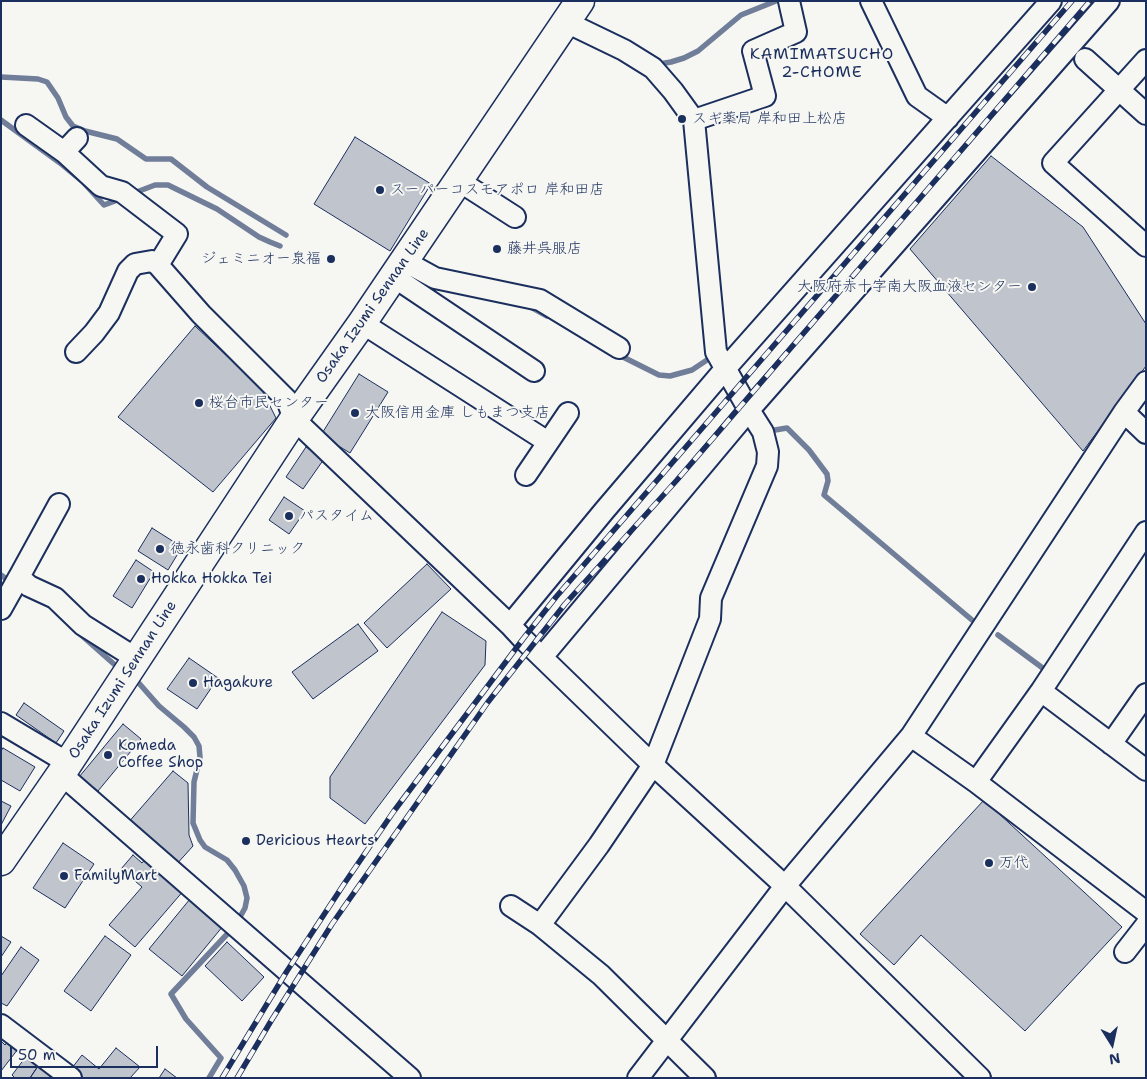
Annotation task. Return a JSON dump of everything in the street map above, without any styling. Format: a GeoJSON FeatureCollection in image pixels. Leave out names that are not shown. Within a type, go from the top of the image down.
{"type":"FeatureCollection","features":[{"type":"Feature","properties":{"kind":"main road","name":"Osaka Izumi Sennan Line"},"geometry":{"type":"LineString","coordinates":[[1,861],[65,769],[294,419],[362,323],[573,12]]}},
{"type":"Feature","properties":{"kind":"street"},"geometry":{"type":"LineString","coordinates":[[694,120],[765,96],[752,51],[796,32],[790,1]]}},
{"type":"Feature","properties":{"kind":"street"},"geometry":{"type":"LineString","coordinates":[[871,1],[917,96],[948,118]]}},
{"type":"Feature","properties":{"kind":"street"},"geometry":{"type":"LineString","coordinates":[[510,625],[725,369],[1051,1]]}},
{"type":"Feature","properties":{"kind":"street"},"geometry":{"type":"LineString","coordinates":[[542,657],[748,410],[1109,1]]}},
{"type":"Feature","properties":{"kind":"street"},"geometry":{"type":"LineString","coordinates":[[540,925],[599,846],[653,765],[710,619],[711,598],[767,466],[768,452],[763,432],[748,410],[716,352],[694,120],[653,68],[624,50],[573,12]]}},
{"type":"Feature","properties":{"kind":"street"},"geometry":{"type":"LineString","coordinates":[[1085,59],[1146,114]]}},
{"type":"Feature","properties":{"kind":"street"},"geometry":{"type":"LineString","coordinates":[[1146,60],[1053,163],[1146,246]]}},
{"type":"Feature","properties":{"kind":"street"},"geometry":{"type":"LineString","coordinates":[[26,124],[70,145],[101,186],[150,202],[177,234],[158,265]]}},
{"type":"Feature","properties":{"kind":"street"},"geometry":{"type":"LineString","coordinates":[[459,181],[515,217]]}},
{"type":"Feature","properties":{"kind":"street"},"geometry":{"type":"LineString","coordinates":[[76,352],[109,313],[128,271],[134,264],[152,261],[158,265],[201,314],[287,400],[294,419],[510,625],[522,639],[653,765],[785,886],[980,1078]]}},
{"type":"Feature","properties":{"kind":"street"},"geometry":{"type":"LineString","coordinates":[[399,269],[540,300],[619,348]]}},
{"type":"Feature","properties":{"kind":"street"},"geometry":{"type":"LineString","coordinates":[[399,269],[534,371]]}},
{"type":"Feature","properties":{"kind":"street"},"geometry":{"type":"LineString","coordinates":[[362,323],[548,442]]}},
{"type":"Feature","properties":{"kind":"street"},"geometry":{"type":"LineString","coordinates":[[638,1078],[785,886],[911,736],[1124,412],[1146,382]]}},
{"type":"Feature","properties":{"kind":"street"},"geometry":{"type":"LineString","coordinates":[[1124,412],[1146,434]]}},
{"type":"Feature","properties":{"kind":"street"},"geometry":{"type":"LineString","coordinates":[[526,475],[568,413]]}},
{"type":"Feature","properties":{"kind":"street"},"geometry":{"type":"LineString","coordinates":[[1,609],[59,504]]}},
{"type":"Feature","properties":{"kind":"street"},"geometry":{"type":"LineString","coordinates":[[976,782],[1041,691],[1146,532]]}},
{"type":"Feature","properties":{"kind":"street"},"geometry":{"type":"LineString","coordinates":[[19,577],[29,586],[55,598],[83,625],[137,659]]}},
{"type":"Feature","properties":{"kind":"street"},"geometry":{"type":"LineString","coordinates":[[1041,691],[1146,770]]}},
{"type":"Feature","properties":{"kind":"street"},"geometry":{"type":"LineString","coordinates":[[1111,744],[1146,694]]}},
{"type":"Feature","properties":{"kind":"street"},"geometry":{"type":"LineString","coordinates":[[1,723],[65,769],[410,1078]]}},
{"type":"Feature","properties":{"kind":"street"},"geometry":{"type":"LineString","coordinates":[[911,736],[976,782],[1146,912]]}},
{"type":"Feature","properties":{"kind":"street"},"geometry":{"type":"LineString","coordinates":[[510,906],[540,925],[601,975],[705,1078]]}},
{"type":"Feature","properties":{"kind":"street"},"geometry":{"type":"LineString","coordinates":[[1125,952],[1146,925]]}},
{"type":"Feature","properties":{"kind":"street"},"geometry":{"type":"LineString","coordinates":[[1,1025],[71,1078]]}},
{"type":"Feature","properties":{"kind":"building"},"geometry":{"type":"Polygon","coordinates":[[[355,137],[431,184],[390,251],[314,204],[355,137]]]}},
{"type":"Feature","properties":{"kind":"building","name":"大阪府赤十字南大阪血液センター"},"geometry":{"type":"Polygon","coordinates":[[[991,156],[1083,227],[1146,324],[1146,366],[1083,451],[910,249],[991,156]]]}},
{"type":"Feature","properties":{"kind":"building","name":"桜台市民センター"},"geometry":{"type":"Polygon","coordinates":[[[195,326],[261,388],[276,418],[213,492],[118,417],[195,326]]]}},
{"type":"Feature","properties":{"kind":"building","name":"大阪信用金庫 しもまつ支店"},"geometry":{"type":"Polygon","coordinates":[[[359,374],[388,392],[350,453],[321,435],[359,374]]]}},
{"type":"Feature","properties":{"kind":"building"},"geometry":{"type":"Polygon","coordinates":[[[306,447],[324,459],[303,489],[286,477],[306,447]]]}},
{"type":"Feature","properties":{"kind":"building"},"geometry":{"type":"Polygon","coordinates":[[[284,497],[305,511],[289,534],[269,520],[284,497]]]}},
{"type":"Feature","properties":{"kind":"building","name":"徳永歯科クリニック"},"geometry":{"type":"Polygon","coordinates":[[[152,528],[182,547],[168,570],[138,551],[152,528]]]}},
{"type":"Feature","properties":{"kind":"building"},"geometry":{"type":"Polygon","coordinates":[[[136,560],[154,572],[132,608],[113,596],[136,560]]]}},
{"type":"Feature","properties":{"kind":"building"},"geometry":{"type":"Polygon","coordinates":[[[427,564],[451,589],[387,648],[364,623],[427,564]]]}},
{"type":"Feature","properties":{"kind":"building"},"geometry":{"type":"Polygon","coordinates":[[[442,612],[486,641],[485,665],[365,824],[330,798],[330,777],[442,612]]]}},
{"type":"Feature","properties":{"kind":"building"},"geometry":{"type":"Polygon","coordinates":[[[358,624],[378,651],[313,699],[292,672],[358,624]]]}},
{"type":"Feature","properties":{"kind":"building","name":"Hagakure"},"geometry":{"type":"Polygon","coordinates":[[[189,658],[218,678],[197,709],[167,689],[189,658]]]}},
{"type":"Feature","properties":{"kind":"building"},"geometry":{"type":"Polygon","coordinates":[[[24,703],[64,731],[56,743],[16,715],[24,703]]]}},
{"type":"Feature","properties":{"kind":"building"},"geometry":{"type":"Polygon","coordinates":[[[123,724],[141,739],[98,791],[79,777],[123,724]]]}},
{"type":"Feature","properties":{"kind":"building"},"geometry":{"type":"Polygon","coordinates":[[[3,748],[35,767],[20,791],[1,780],[1,751],[3,748]]]}},
{"type":"Feature","properties":{"kind":"building"},"geometry":{"type":"Polygon","coordinates":[[[173,771],[188,783],[189,835],[193,846],[175,866],[127,824],[173,771]]]}},
{"type":"Feature","properties":{"kind":"building","name":"万代"},"geometry":{"type":"Polygon","coordinates":[[[984,800],[1122,927],[1025,1031],[921,935],[894,965],[860,934],[984,800]]]}},
{"type":"Feature","properties":{"kind":"building"},"geometry":{"type":"Polygon","coordinates":[[[1,801],[11,806],[1,825],[1,801]]]}},
{"type":"Feature","properties":{"kind":"building","name":"FamilyMart"},"geometry":{"type":"Polygon","coordinates":[[[63,843],[94,864],[65,908],[33,888],[63,843]]]}},
{"type":"Feature","properties":{"kind":"building"},"geometry":{"type":"Polygon","coordinates":[[[133,855],[142,863],[147,857],[185,889],[135,947],[109,925],[142,887],[121,869],[133,855]]]}},
{"type":"Feature","properties":{"kind":"building"},"geometry":{"type":"Polygon","coordinates":[[[190,899],[223,926],[182,976],[149,949],[190,899]]]}},
{"type":"Feature","properties":{"kind":"building"},"geometry":{"type":"Polygon","coordinates":[[[1,936],[11,942],[1,957],[1,936]]]}},
{"type":"Feature","properties":{"kind":"building"},"geometry":{"type":"Polygon","coordinates":[[[105,936],[131,955],[91,1011],[64,991],[105,936]]]}},
{"type":"Feature","properties":{"kind":"building"},"geometry":{"type":"Polygon","coordinates":[[[227,942],[264,977],[242,1001],[205,966],[227,942]]]}},
{"type":"Feature","properties":{"kind":"building"},"geometry":{"type":"Polygon","coordinates":[[[21,947],[39,960],[7,1006],[1,1003],[1,976],[21,947]]]}},
{"type":"Feature","properties":{"kind":"building"},"geometry":{"type":"Polygon","coordinates":[[[8,1041],[18,1049],[1,1071],[1,1044],[2,1042],[5,1045],[8,1041]]]}},
{"type":"Feature","properties":{"kind":"building"},"geometry":{"type":"Polygon","coordinates":[[[116,1048],[140,1067],[130,1078],[83,1078],[72,1068],[82,1055],[99,1069],[116,1048]]]}},
{"type":"Feature","properties":{"kind":"building"},"geometry":{"type":"Polygon","coordinates":[[[28,1054],[40,1063],[30,1078],[15,1078],[12,1075],[28,1054]]]}},
{"type":"Feature","properties":{"kind":"building"},"geometry":{"type":"Polygon","coordinates":[[[40,1063],[53,1072],[49,1078],[30,1078],[40,1063]]]}},
{"type":"Feature","properties":{"kind":"building"},"geometry":{"type":"Polygon","coordinates":[[[165,1069],[177,1078],[159,1078],[165,1069]]]}},
{"type":"Feature","properties":{"kind":"waterway"},"geometry":{"type":"LineString","coordinates":[[659,64],[684,58],[698,51],[741,15],[776,1]]}},
{"type":"Feature","properties":{"kind":"waterway"},"geometry":{"type":"LineString","coordinates":[[1,77],[38,79],[47,82],[73,126],[117,139],[146,159],[171,159],[207,187],[286,235]]}},
{"type":"Feature","properties":{"kind":"waterway"},"geometry":{"type":"LineString","coordinates":[[1,120],[60,163],[83,182],[104,205],[115,201]]}},
{"type":"Feature","properties":{"kind":"waterway"},"geometry":{"type":"LineString","coordinates":[[134,193],[155,185],[168,185],[217,209],[259,237],[280,246]]}},
{"type":"Feature","properties":{"kind":"waterway"},"geometry":{"type":"LineString","coordinates":[[529,306],[547,316]]}},
{"type":"Feature","properties":{"kind":"waterway"},"geometry":{"type":"LineString","coordinates":[[617,354],[659,375],[670,376],[692,370],[710,358]]}},
{"type":"Feature","properties":{"kind":"waterway"},"geometry":{"type":"LineString","coordinates":[[769,431],[787,428],[809,450],[827,474],[828,481],[824,495],[972,620]]}},
{"type":"Feature","properties":{"kind":"waterway"},"geometry":{"type":"LineString","coordinates":[[1,575],[8,580]]}},
{"type":"Feature","properties":{"kind":"waterway"},"geometry":{"type":"LineString","coordinates":[[80,634],[115,665]]}},
{"type":"Feature","properties":{"kind":"waterway"},"geometry":{"type":"LineString","coordinates":[[998,635],[1044,669]]}},
{"type":"Feature","properties":{"kind":"waterway"},"geometry":{"type":"LineString","coordinates":[[137,681],[159,706],[194,737],[199,746],[200,757],[194,782],[193,823],[205,847],[227,860],[244,886],[247,898],[245,908],[240,917]]}},
{"type":"Feature","properties":{"kind":"waterway"},"geometry":{"type":"LineString","coordinates":[[209,1078],[221,1058],[186,1019],[171,994],[231,930]]}},
{"type":"Feature","properties":{"kind":"railway"},"geometry":{"type":"LineString","coordinates":[[222,1078],[287,971],[394,811],[556,597],[1072,1]]}},
{"type":"Feature","properties":{"kind":"railway"},"geometry":{"type":"LineString","coordinates":[[237,1078],[332,924],[488,702],[565,604],[677,480],[1090,1]]}},
{"type":"Feature","properties":{"kind":"place","name":"スギ薬局 岸和田上松店"},"geometry":{"type":"Point","coordinates":[682,119]}},
{"type":"Feature","properties":{"kind":"place","name":"スーパーコスモアポロ 岸和田店"},"geometry":{"type":"Point","coordinates":[380,190]}},
{"type":"Feature","properties":{"kind":"place","name":"藤井呉服店"},"geometry":{"type":"Point","coordinates":[497,249]}},
{"type":"Feature","properties":{"kind":"place","name":"ジェミニオー泉福"},"geometry":{"type":"Point","coordinates":[331,259]}},
{"type":"Feature","properties":{"kind":"place","name":"大阪府赤十字南大阪血液センター"},"geometry":{"type":"Point","coordinates":[1032,287]}},
{"type":"Feature","properties":{"kind":"place","name":"桜台市民センター"},"geometry":{"type":"Point","coordinates":[199,403]}},
{"type":"Feature","properties":{"kind":"place","name":"大阪信用金庫 しもまつ支店"},"geometry":{"type":"Point","coordinates":[355,413]}},
{"type":"Feature","properties":{"kind":"place","name":"パスタイム"},"geometry":{"type":"Point","coordinates":[289,516]}},
{"type":"Feature","properties":{"kind":"place","name":"徳永歯科クリニック"},"geometry":{"type":"Point","coordinates":[160,549]}},
{"type":"Feature","properties":{"kind":"place","name":"Hokka Hokka Tei"},"geometry":{"type":"Point","coordinates":[141,579]}},
{"type":"Feature","properties":{"kind":"place","name":"Hagakure"},"geometry":{"type":"Point","coordinates":[193,683]}},
{"type":"Feature","properties":{"kind":"place","name":"Komeda Coffee Shop"},"geometry":{"type":"Point","coordinates":[108,755]}},
{"type":"Feature","properties":{"kind":"place","name":"Dericious Hearts"},"geometry":{"type":"Point","coordinates":[246,841]}},
{"type":"Feature","properties":{"kind":"place","name":"万代"},"geometry":{"type":"Point","coordinates":[989,863]}},
{"type":"Feature","properties":{"kind":"place","name":"FamilyMart"},"geometry":{"type":"Point","coordinates":[64,876]}},
{"type":"Feature","properties":{"kind":"district","name":"KAMIMATSUCHO 2-CHOME"},"geometry":{"type":"Point","coordinates":[822,64]}}]}
